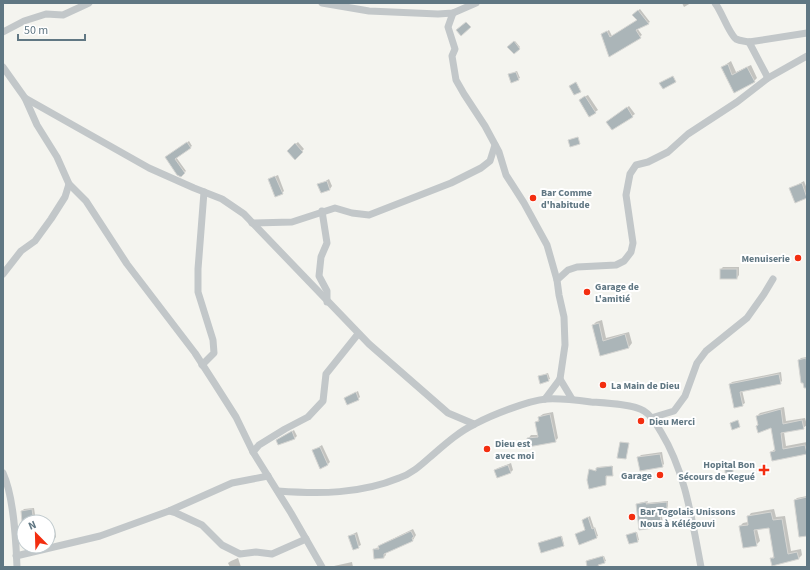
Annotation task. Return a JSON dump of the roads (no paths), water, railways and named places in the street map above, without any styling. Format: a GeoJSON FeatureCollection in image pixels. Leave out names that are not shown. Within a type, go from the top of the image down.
{"type":"FeatureCollection","features":[{"type":"Feature","properties":{"kind":"street"},"geometry":{"type":"LineString","coordinates":[[3,32],[24,21],[46,14],[63,15],[89,3]]}},
{"type":"Feature","properties":{"kind":"street"},"geometry":{"type":"LineString","coordinates":[[322,3],[369,11],[438,14],[453,13],[476,3]]}},
{"type":"Feature","properties":{"kind":"street"},"geometry":{"type":"LineString","coordinates":[[715,3],[735,38],[740,41],[749,42],[807,33]]}},
{"type":"Feature","properties":{"kind":"street"},"geometry":{"type":"LineString","coordinates":[[453,13],[448,27],[455,49],[452,56],[456,80],[485,126],[499,152],[506,175],[548,244],[557,280],[564,317],[565,345],[560,379],[545,399]]}},
{"type":"Feature","properties":{"kind":"street"},"geometry":{"type":"LineString","coordinates":[[749,42],[768,78]]}},
{"type":"Feature","properties":{"kind":"street"},"geometry":{"type":"LineString","coordinates":[[557,280],[568,270],[577,267],[616,265],[624,261],[631,252],[633,243],[626,195],[630,174],[636,165],[648,162],[668,152],[688,134],[737,102],[768,78],[807,56]]}},
{"type":"Feature","properties":{"kind":"street"},"geometry":{"type":"LineString","coordinates":[[3,67],[26,98],[37,124],[57,157],[69,184],[86,201],[127,264],[202,365],[236,417],[253,452],[278,491],[322,567]]}},
{"type":"Feature","properties":{"kind":"street"},"geometry":{"type":"LineString","coordinates":[[26,98],[149,168],[222,199],[244,214],[358,334],[448,413],[474,424]]}},
{"type":"Feature","properties":{"kind":"street"},"geometry":{"type":"LineString","coordinates":[[252,223],[292,222],[335,208],[352,213],[369,214],[451,183],[481,168],[490,161],[495,145]]}},
{"type":"Feature","properties":{"kind":"street"},"geometry":{"type":"LineString","coordinates":[[3,274],[21,251],[35,241],[51,219],[64,197],[69,184]]}},
{"type":"Feature","properties":{"kind":"street"},"geometry":{"type":"LineString","coordinates":[[202,365],[214,354],[213,340],[198,292],[198,269],[204,192]]}},
{"type":"Feature","properties":{"kind":"street"},"geometry":{"type":"LineString","coordinates":[[322,211],[327,244],[321,257],[319,276],[327,291],[328,302]]}},
{"type":"Feature","properties":{"kind":"street"},"geometry":{"type":"LineString","coordinates":[[651,418],[674,411],[685,396],[697,363],[706,351],[747,318],[773,279]]}},
{"type":"Feature","properties":{"kind":"street"},"geometry":{"type":"LineString","coordinates":[[253,452],[259,445],[308,417],[323,402],[326,374],[358,334]]}},
{"type":"Feature","properties":{"kind":"street"},"geometry":{"type":"LineString","coordinates":[[560,379],[572,399]]}},
{"type":"Feature","properties":{"kind":"street"},"geometry":{"type":"LineString","coordinates":[[278,491],[313,494],[346,492],[382,485],[412,472],[456,436],[474,424],[522,404],[545,399],[572,399],[630,406],[645,411],[657,424],[670,446],[678,466],[684,488],[701,567]]}},
{"type":"Feature","properties":{"kind":"street"},"geometry":{"type":"LineString","coordinates":[[3,473],[12,513],[17,567]]}},
{"type":"Feature","properties":{"kind":"street"},"geometry":{"type":"LineString","coordinates":[[16,556],[100,536],[169,511],[232,483],[268,476]]}},
{"type":"Feature","properties":{"kind":"street"},"geometry":{"type":"LineString","coordinates":[[169,511],[202,525],[222,545],[240,554],[256,552],[272,554],[306,539]]}},
{"type":"Feature","properties":{"kind":"place","name":"Bar Comme d'habitude"},"geometry":{"type":"Point","coordinates":[533,198]}},
{"type":"Feature","properties":{"kind":"place","name":"Menuiserie"},"geometry":{"type":"Point","coordinates":[798,258]}},
{"type":"Feature","properties":{"kind":"place","name":"Garage de L'amitié"},"geometry":{"type":"Point","coordinates":[587,292]}},
{"type":"Feature","properties":{"kind":"place","name":"La Main de Dieu"},"geometry":{"type":"Point","coordinates":[603,385]}},
{"type":"Feature","properties":{"kind":"place","name":"Dieu Merci"},"geometry":{"type":"Point","coordinates":[641,421]}},
{"type":"Feature","properties":{"kind":"place","name":"Dieu est avec moi"},"geometry":{"type":"Point","coordinates":[487,449]}},
{"type":"Feature","properties":{"kind":"place","name":"Hopital Bon Sécours de Kegué"},"geometry":{"type":"Point","coordinates":[764,470]}},
{"type":"Feature","properties":{"kind":"place","name":"Garage"},"geometry":{"type":"Point","coordinates":[660,475]}},
{"type":"Feature","properties":{"kind":"place","name":"Bar Togolais Unissons Nous à Kélégouvi"},"geometry":{"type":"Point","coordinates":[632,517]}}]}
